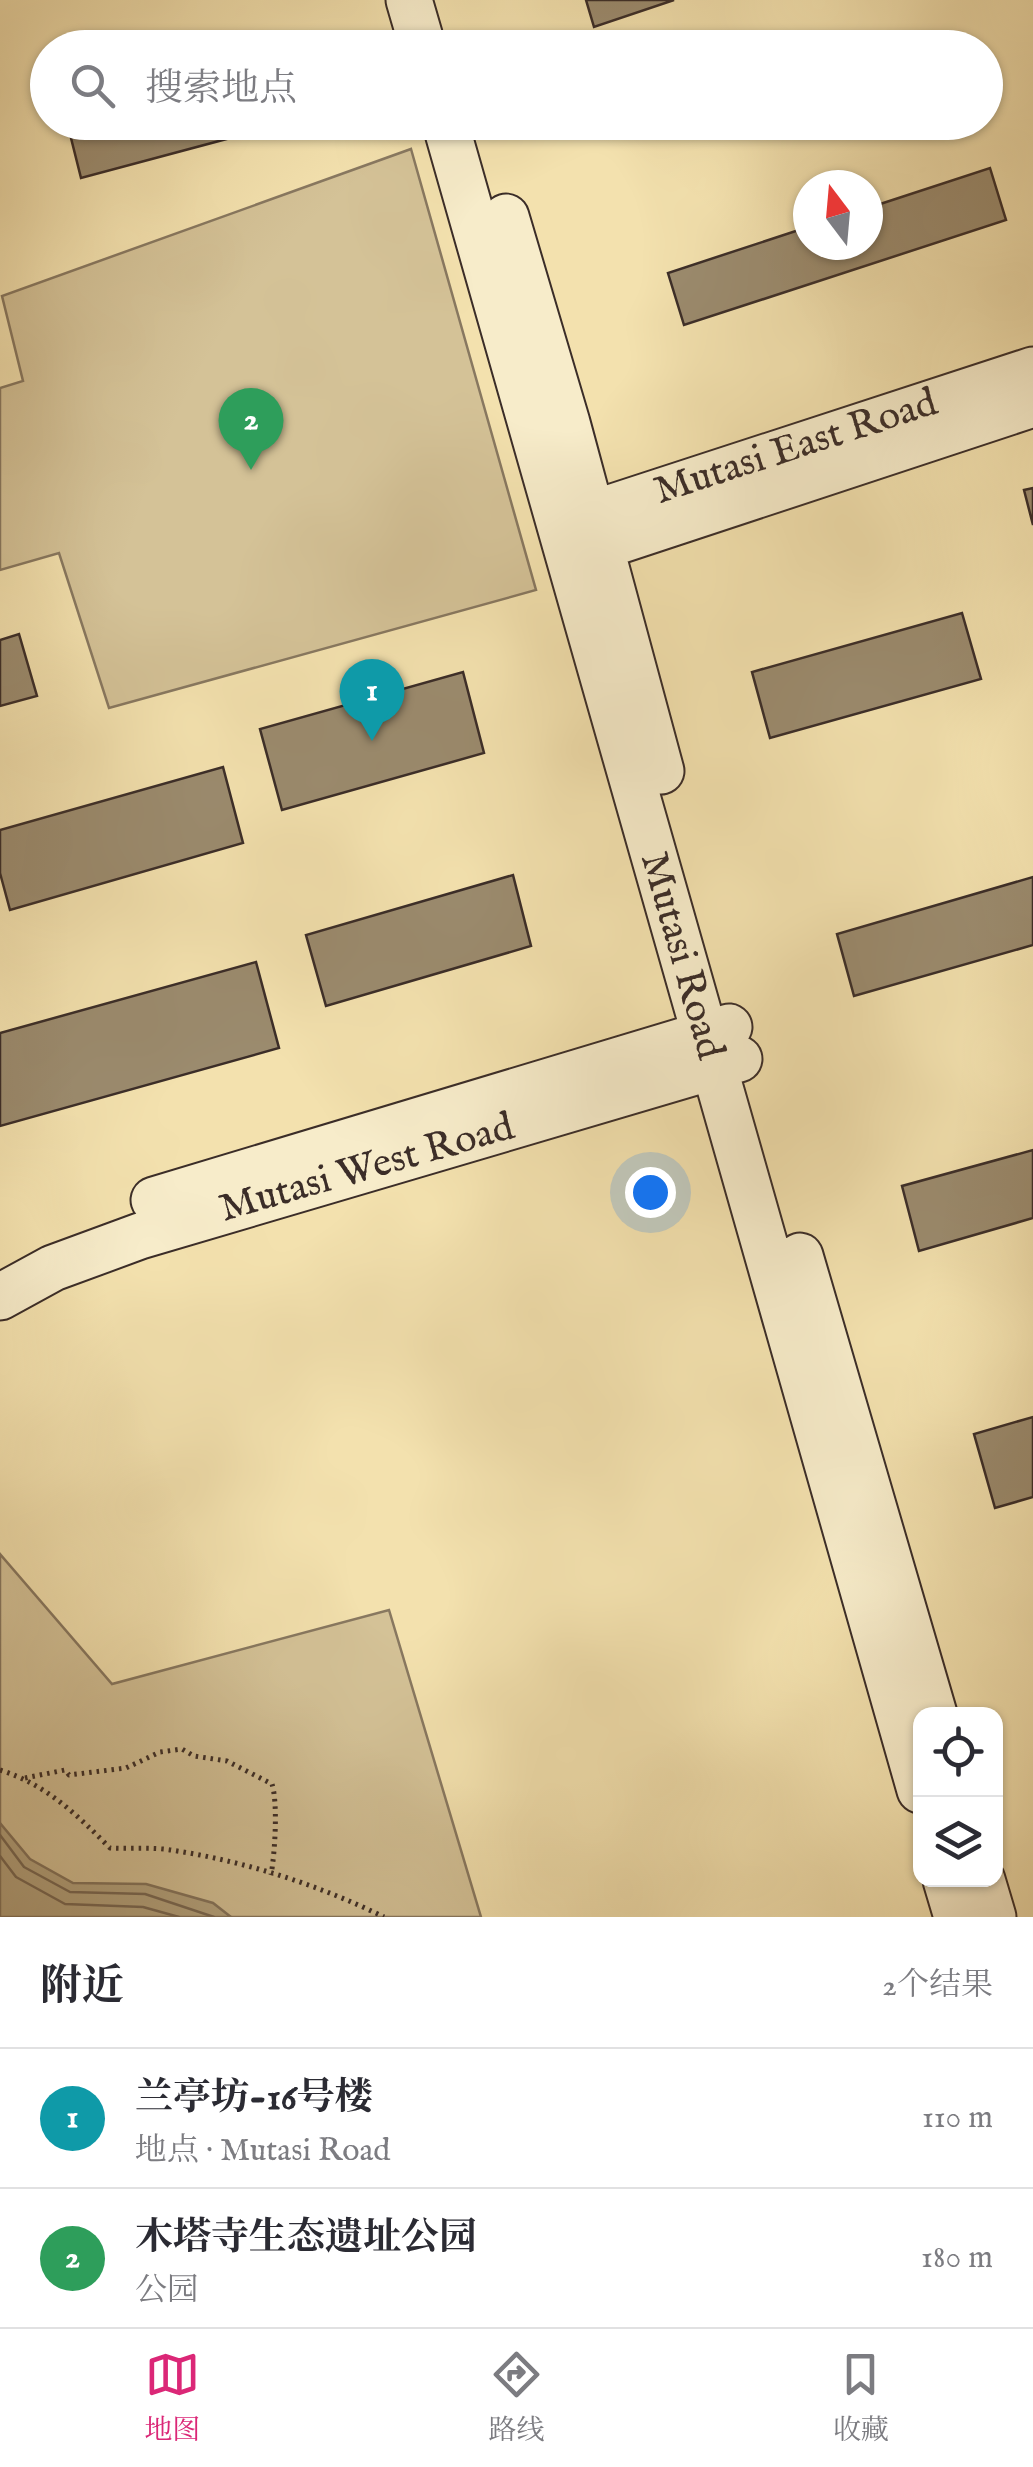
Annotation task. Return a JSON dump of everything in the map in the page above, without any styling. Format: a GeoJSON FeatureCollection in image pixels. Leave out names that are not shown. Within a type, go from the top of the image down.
{"type":"FeatureCollection","features":[{"type":"Feature","properties":{"kind":"street"},"geometry":{"type":"LineString","coordinates":[[409,0],[418,30]]}},
{"type":"Feature","properties":{"kind":"street"},"geometry":{"type":"LineString","coordinates":[[441,0],[450,30]]}},
{"type":"Feature","properties":{"kind":"street","name":"Mutasi Road"},"geometry":{"type":"LineString","coordinates":[[451,140],[537,434],[579,536],[722,1046],[913,1764]]}},
{"type":"Feature","properties":{"kind":"street","name":"Mutasi Road"},"geometry":{"type":"LineString","coordinates":[[483,140],[567,423],[579,536]]}},
{"type":"Feature","properties":{"kind":"street","name":"Mutasi East Road"},"geometry":{"type":"LineString","coordinates":[[579,536],[1033,370]]}},
{"type":"Feature","properties":{"kind":"street","name":"Mutasi East Road"},"geometry":{"type":"LineString","coordinates":[[579,536],[1033,404]]}},
{"type":"Feature","properties":{"kind":"street","name":"Mutasi Road"},"geometry":{"type":"LineString","coordinates":[[722,1046],[932,1707]]}},
{"type":"Feature","properties":{"kind":"street","name":"Mutasi West Road"},"geometry":{"type":"LineString","coordinates":[[0,1260],[146,1202],[722,1046]]}},
{"type":"Feature","properties":{"kind":"street","name":"Mutasi West Road"},"geometry":{"type":"LineString","coordinates":[[0,1297],[53,1268],[140,1236],[722,1046]]}},
{"type":"Feature","properties":{"kind":"street"},"geometry":{"type":"LineString","coordinates":[[948,1887],[957,1917]]}},
{"type":"Feature","properties":{"kind":"street"},"geometry":{"type":"LineString","coordinates":[[984,1887],[994,1917]]}},
{"type":"Feature","properties":{"kind":"path"},"geometry":{"type":"LineString","coordinates":[[24,1778],[65,1770],[70,1775],[98,1773],[126,1768],[160,1752],[182,1750],[227,1761],[272,1784],[277,1797],[270,1875]]}},
{"type":"Feature","properties":{"kind":"path"},"geometry":{"type":"LineString","coordinates":[[0,1770],[24,1778],[62,1800],[110,1848],[169,1849],[340,1896],[384,1917]]}},
{"type":"Feature","properties":{"kind":"shaded area"},"geometry":{"type":"Polygon","coordinates":[[[411,149],[536,590],[109,708],[59,553],[0,570],[0,388],[23,381],[2,296],[411,149]]]}},
{"type":"Feature","properties":{"kind":"shaded area"},"geometry":{"type":"Polygon","coordinates":[[[0,1554],[112,1684],[389,1610],[481,1917],[0,1917],[0,1554]]]}},
{"type":"Feature","properties":{"kind":"water"},"geometry":{"type":"Polygon","coordinates":[[[0,1823],[30,1859],[73,1883],[146,1884],[213,1903],[231,1917],[0,1917],[0,1823]]]}},
{"type":"Feature","properties":{"kind":"building"},"geometry":{"type":"Polygon","coordinates":[[[586,0],[674,0],[594,27],[586,0]]]}},
{"type":"Feature","properties":{"kind":"building"},"geometry":{"type":"Polygon","coordinates":[[[72,140],[223,140],[81,178],[72,140]]]}},
{"type":"Feature","properties":{"kind":"building"},"geometry":{"type":"Polygon","coordinates":[[[990,168],[1006,220],[684,325],[668,273],[793,232],[793,260],[883,260],[883,203],[990,168]]]}},
{"type":"Feature","properties":{"kind":"building"},"geometry":{"type":"Polygon","coordinates":[[[1033,488],[1033,525],[1024,490],[1033,488]]]}},
{"type":"Feature","properties":{"kind":"building"},"geometry":{"type":"Polygon","coordinates":[[[962,613],[981,679],[770,738],[752,672],[962,613]]]}},
{"type":"Feature","properties":{"kind":"building"},"geometry":{"type":"Polygon","coordinates":[[[19,634],[37,696],[0,706],[0,640],[19,634]]]}},
{"type":"Feature","properties":{"kind":"building"},"geometry":{"type":"Polygon","coordinates":[[[463,672],[484,753],[282,810],[260,729],[463,672]]]}},
{"type":"Feature","properties":{"kind":"building"},"geometry":{"type":"Polygon","coordinates":[[[223,767],[243,843],[10,910],[0,873],[0,830],[223,767]]]}},
{"type":"Feature","properties":{"kind":"building"},"geometry":{"type":"Polygon","coordinates":[[[513,875],[531,946],[326,1006],[306,935],[513,875]]]}},
{"type":"Feature","properties":{"kind":"building"},"geometry":{"type":"Polygon","coordinates":[[[1033,877],[1033,945],[854,996],[837,934],[1033,877]]]}},
{"type":"Feature","properties":{"kind":"building"},"geometry":{"type":"Polygon","coordinates":[[[256,962],[279,1048],[0,1126],[0,1033],[256,962]]]}},
{"type":"Feature","properties":{"kind":"building"},"geometry":{"type":"Polygon","coordinates":[[[1033,1150],[1033,1218],[919,1251],[902,1186],[1033,1150]]]}},
{"type":"Feature","properties":{"kind":"building"},"geometry":{"type":"Polygon","coordinates":[[[1033,1417],[1033,1497],[995,1508],[974,1434],[1033,1417]]]}},
{"type":"Feature","properties":{"kind":"place","name":"木塔寺生态遗址公园"},"geometry":{"type":"Point","coordinates":[251,470]}},
{"type":"Feature","properties":{"kind":"place","name":"兰亭坊-16号楼"},"geometry":{"type":"Point","coordinates":[372,741]}}]}
